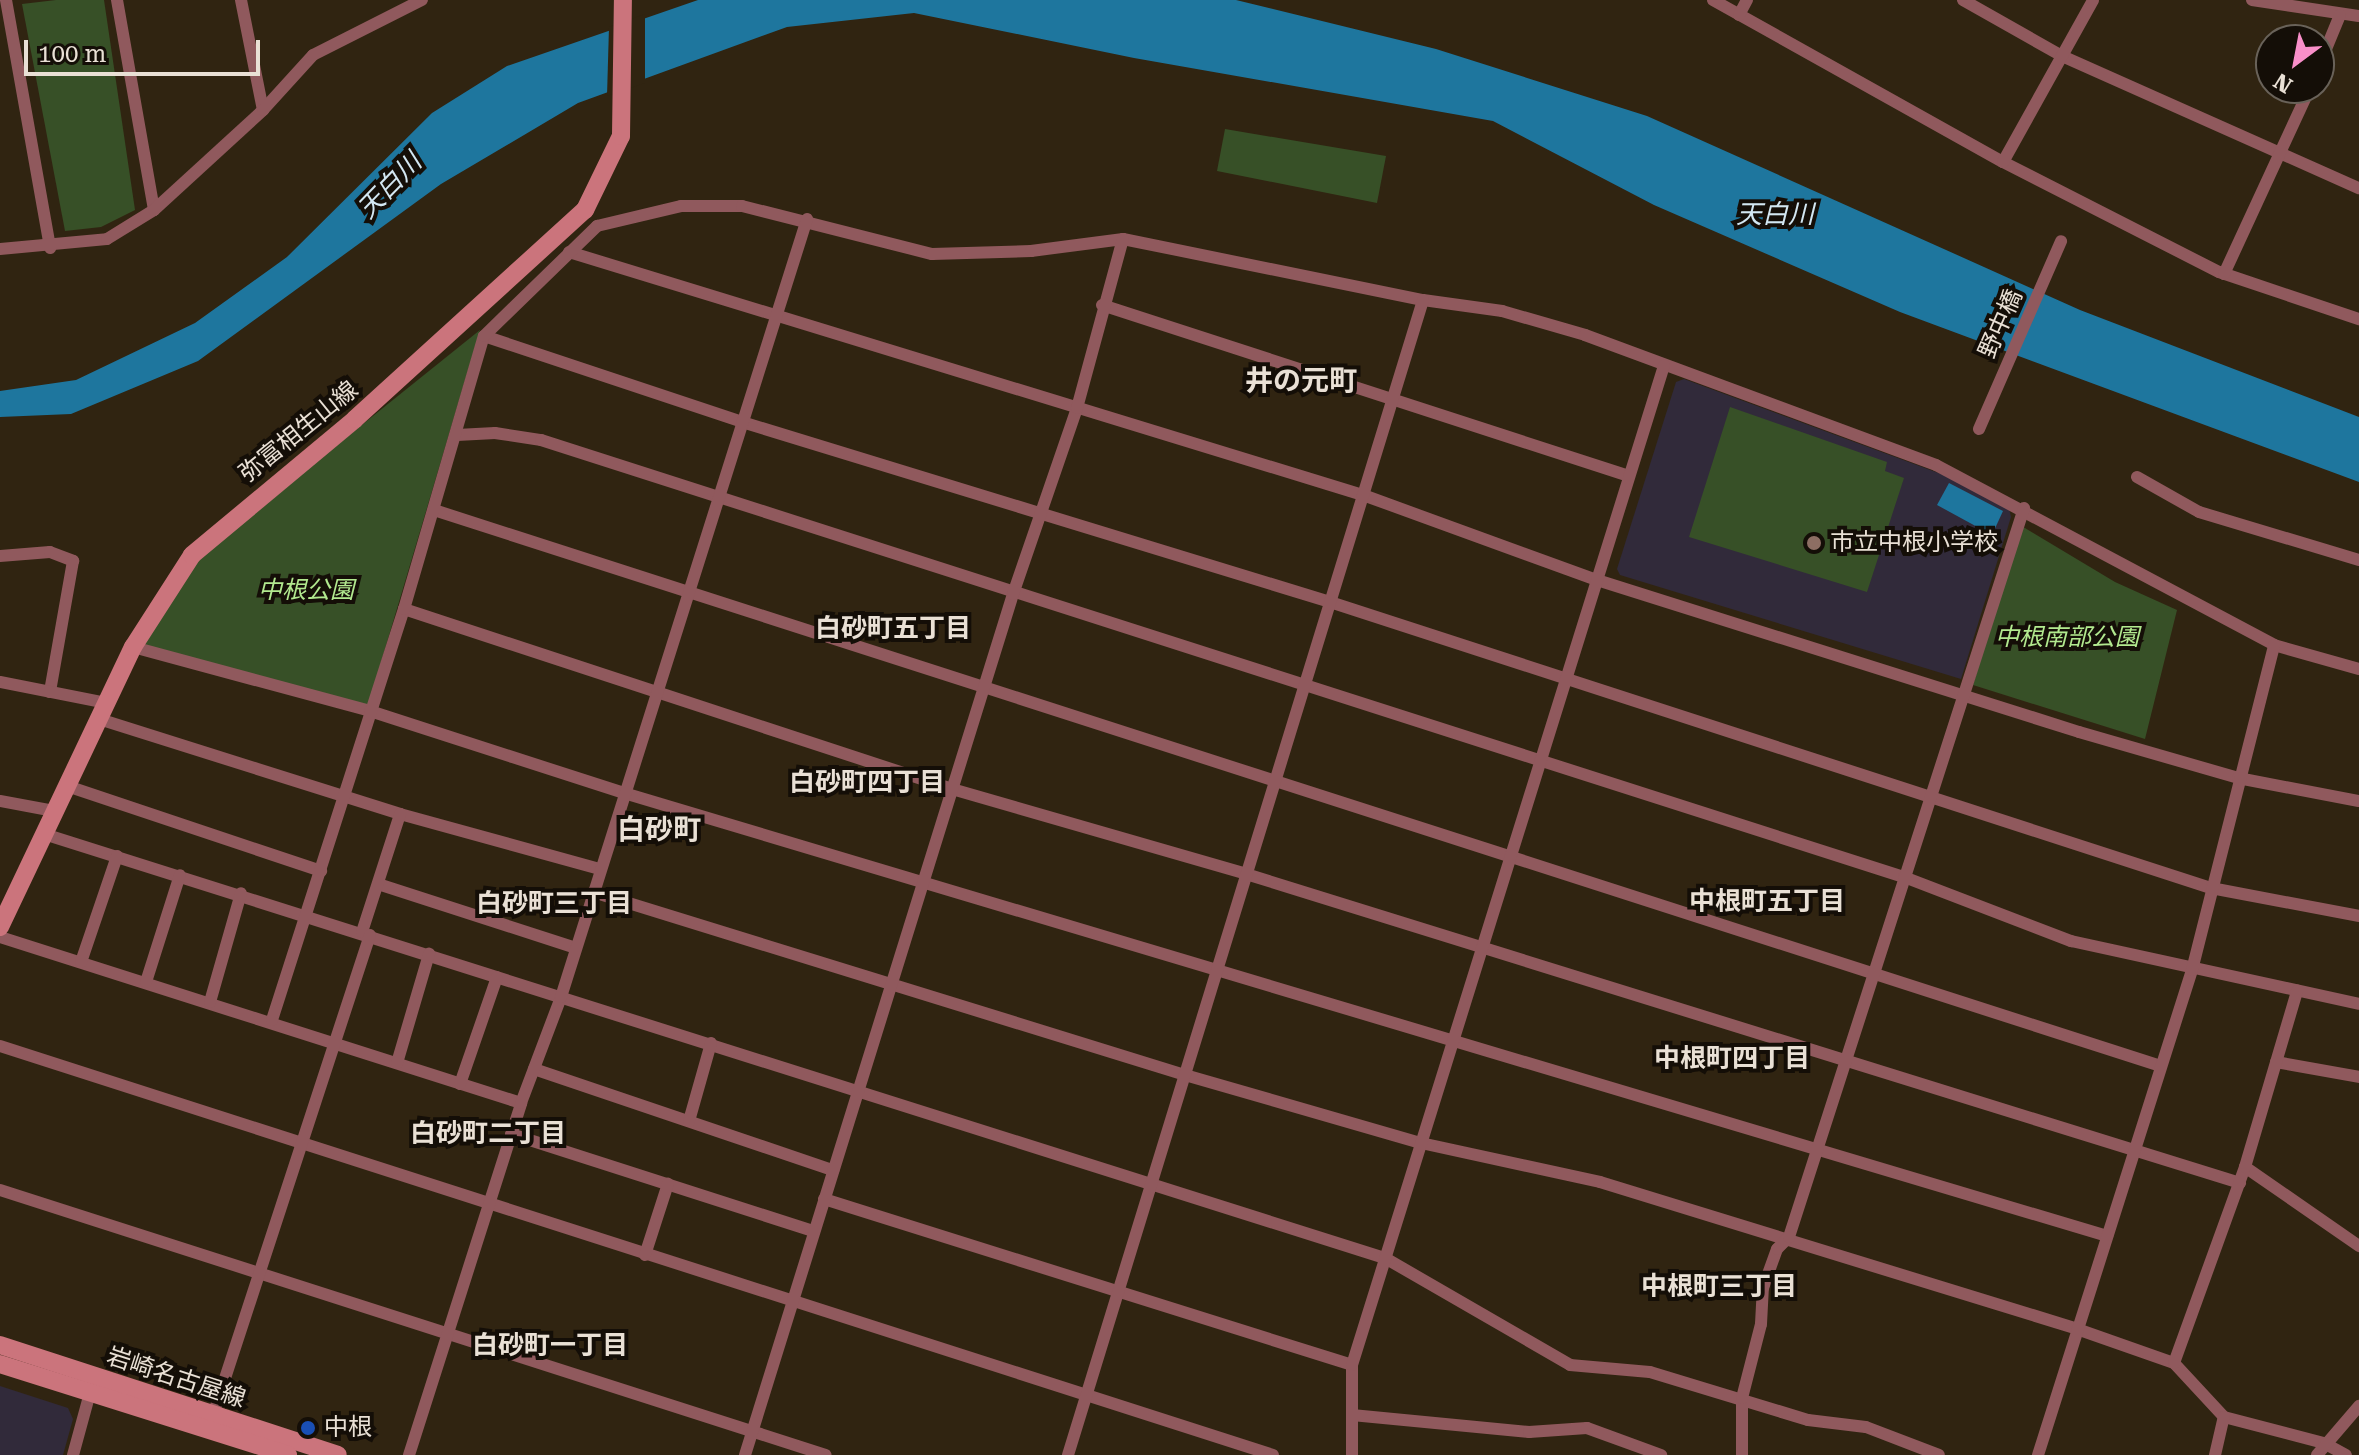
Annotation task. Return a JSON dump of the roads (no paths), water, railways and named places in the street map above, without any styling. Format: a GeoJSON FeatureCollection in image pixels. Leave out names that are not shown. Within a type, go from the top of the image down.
{"type":"FeatureCollection","features":[{"type":"Feature","properties":{"kind":"street"},"geometry":{"type":"LineString","coordinates":[[6,0],[50,248]]}},
{"type":"Feature","properties":{"kind":"street"},"geometry":{"type":"LineString","coordinates":[[117,0],[154,210]]}},
{"type":"Feature","properties":{"kind":"street"},"geometry":{"type":"LineString","coordinates":[[241,0],[263,110]]}},
{"type":"Feature","properties":{"kind":"street"},"geometry":{"type":"LineString","coordinates":[[0,249],[50,248],[107,239],[154,210],[263,110],[313,55],[422,0]]}},
{"type":"Feature","properties":{"kind":"street","name":"弥富相生山線"},"geometry":{"type":"LineString","coordinates":[[1,927],[133,647],[192,555],[565,233],[597,191],[621,136],[623,0]]}},
{"type":"Feature","properties":{"kind":"street"},"geometry":{"type":"LineString","coordinates":[[1713,0],[2003,162],[2224,274],[2359,319]]}},
{"type":"Feature","properties":{"kind":"street"},"geometry":{"type":"LineString","coordinates":[[1739,15],[1747,0]]}},
{"type":"Feature","properties":{"kind":"street"},"geometry":{"type":"LineString","coordinates":[[1963,0],[2062,56],[2359,188]]}},
{"type":"Feature","properties":{"kind":"street"},"geometry":{"type":"LineString","coordinates":[[2003,162],[2093,0]]}},
{"type":"Feature","properties":{"kind":"street"},"geometry":{"type":"LineString","coordinates":[[2252,0],[2357,19]]}},
{"type":"Feature","properties":{"kind":"street"},"geometry":{"type":"LineString","coordinates":[[2335,27],[2340,15]]}},
{"type":"Feature","properties":{"kind":"street"},"geometry":{"type":"LineString","coordinates":[[2224,274],[2303,104]]}},
{"type":"Feature","properties":{"kind":"street"},"geometry":{"type":"LineString","coordinates":[[272,1020],[404,609],[484,336],[597,226],[681,206],[742,206],[807,219],[932,254],[1031,251],[1123,239],[1423,300],[1502,311],[1936,465],[2024,508],[2274,645],[2359,669]]}},
{"type":"Feature","properties":{"kind":"street"},"geometry":{"type":"LineString","coordinates":[[409,1455],[521,1103],[561,997],[807,219]]}},
{"type":"Feature","properties":{"kind":"street"},"geometry":{"type":"LineString","coordinates":[[745,1455],[984,685],[1077,408],[1102,305],[1123,239]]}},
{"type":"Feature","properties":{"kind":"street","name":"野中橋"},"geometry":{"type":"LineString","coordinates":[[1980,425],[2060,243]]}},
{"type":"Feature","properties":{"kind":"street"},"geometry":{"type":"LineString","coordinates":[[569,252],[775,319],[1363,495],[1597,580],[2238,778],[2359,801]]}},
{"type":"Feature","properties":{"kind":"street"},"geometry":{"type":"LineString","coordinates":[[1068,1455],[1423,300]]}},
{"type":"Feature","properties":{"kind":"street"},"geometry":{"type":"LineString","coordinates":[[1102,305],[1629,476]]}},
{"type":"Feature","properties":{"kind":"street"},"geometry":{"type":"LineString","coordinates":[[484,336],[742,422],[1330,602],[1565,682],[1931,796],[2211,888],[2359,916]]}},
{"type":"Feature","properties":{"kind":"street"},"geometry":{"type":"LineString","coordinates":[[1352,1455],[1352,1365],[1664,366]]}},
{"type":"Feature","properties":{"kind":"street"},"geometry":{"type":"LineString","coordinates":[[457,435],[495,433],[541,440],[1539,764],[1904,877],[2071,941],[2192,970],[2359,1004]]}},
{"type":"Feature","properties":{"kind":"street"},"geometry":{"type":"LineString","coordinates":[[2137,477],[2199,512],[2359,560]]}},
{"type":"Feature","properties":{"kind":"street"},"geometry":{"type":"LineString","coordinates":[[1742,1455],[1742,1398],[1761,1324],[1763,1288],[1777,1249],[1789,1237],[2024,508]]}},
{"type":"Feature","properties":{"kind":"street"},"geometry":{"type":"LineString","coordinates":[[434,510],[984,685],[1274,784],[1875,970],[2161,1066]]}},
{"type":"Feature","properties":{"kind":"street"},"geometry":{"type":"LineString","coordinates":[[0,556],[50,552],[73,561],[50,692]]}},
{"type":"Feature","properties":{"kind":"street"},"geometry":{"type":"LineString","coordinates":[[404,609],[952,789],[1246,874],[2240,1183]]}},
{"type":"Feature","properties":{"kind":"street"},"geometry":{"type":"LineString","coordinates":[[2038,1455],[2192,970],[2274,645]]}},
{"type":"Feature","properties":{"kind":"street"},"geometry":{"type":"LineString","coordinates":[[133,647],[370,711],[624,793],[2107,1236]]}},
{"type":"Feature","properties":{"kind":"street"},"geometry":{"type":"LineString","coordinates":[[0,682],[50,692],[400,814],[600,869]]}},
{"type":"Feature","properties":{"kind":"street"},"geometry":{"type":"LineString","coordinates":[[67,786],[321,871]]}},
{"type":"Feature","properties":{"kind":"street"},"geometry":{"type":"LineString","coordinates":[[0,801],[54,811]]}},
{"type":"Feature","properties":{"kind":"street"},"geometry":{"type":"LineString","coordinates":[[213,1415],[263,1272],[335,1042],[400,814]]}},
{"type":"Feature","properties":{"kind":"street"},"geometry":{"type":"LineString","coordinates":[[44,834],[306,913],[497,977],[1385,1258],[1570,1365],[1650,1372],[1808,1420],[1866,1427],[1939,1455]]}},
{"type":"Feature","properties":{"kind":"street"},"geometry":{"type":"LineString","coordinates":[[81,962],[117,856]]}},
{"type":"Feature","properties":{"kind":"street"},"geometry":{"type":"LineString","coordinates":[[146,982],[180,875]]}},
{"type":"Feature","properties":{"kind":"street"},"geometry":{"type":"LineString","coordinates":[[378,884],[576,948]]}},
{"type":"Feature","properties":{"kind":"street"},"geometry":{"type":"LineString","coordinates":[[593,892],[890,987],[1185,1075],[1421,1143],[1600,1182],[1789,1237],[2077,1329],[2174,1363],[2224,1417],[2346,1455]]}},
{"type":"Feature","properties":{"kind":"street"},"geometry":{"type":"LineString","coordinates":[[210,1002],[241,893]]}},
{"type":"Feature","properties":{"kind":"street"},"geometry":{"type":"LineString","coordinates":[[1,927],[81,962],[272,1020],[521,1103]]}},
{"type":"Feature","properties":{"kind":"street"},"geometry":{"type":"LineString","coordinates":[[397,1063],[429,954]]}},
{"type":"Feature","properties":{"kind":"street"},"geometry":{"type":"LineString","coordinates":[[460,1084],[497,977]]}},
{"type":"Feature","properties":{"kind":"street"},"geometry":{"type":"LineString","coordinates":[[2174,1363],[2240,1183],[2297,991]]}},
{"type":"Feature","properties":{"kind":"street"},"geometry":{"type":"LineString","coordinates":[[689,1121],[711,1043]]}},
{"type":"Feature","properties":{"kind":"street"},"geometry":{"type":"LineString","coordinates":[[0,1046],[300,1146],[1273,1455]]}},
{"type":"Feature","properties":{"kind":"street"},"geometry":{"type":"LineString","coordinates":[[2276,1062],[2359,1077]]}},
{"type":"Feature","properties":{"kind":"street"},"geometry":{"type":"LineString","coordinates":[[534,1069],[833,1170]]}},
{"type":"Feature","properties":{"kind":"street"},"geometry":{"type":"LineString","coordinates":[[511,1134],[814,1231]]}},
{"type":"Feature","properties":{"kind":"street"},"geometry":{"type":"LineString","coordinates":[[2245,1167],[2359,1246]]}},
{"type":"Feature","properties":{"kind":"street"},"geometry":{"type":"LineString","coordinates":[[645,1255],[668,1184]]}},
{"type":"Feature","properties":{"kind":"street"},"geometry":{"type":"LineString","coordinates":[[0,1190],[826,1455]]}},
{"type":"Feature","properties":{"kind":"street"},"geometry":{"type":"LineString","coordinates":[[824,1199],[1352,1365]]}},
{"type":"Feature","properties":{"kind":"street","name":"岩崎名古屋線"},"geometry":{"type":"LineString","coordinates":[[0,1345],[338,1455]]}},
{"type":"Feature","properties":{"kind":"street","name":"岩崎名古屋線"},"geometry":{"type":"LineString","coordinates":[[0,1364],[288,1455]]}},
{"type":"Feature","properties":{"kind":"street"},"geometry":{"type":"LineString","coordinates":[[73,1455],[90,1393]]}},
{"type":"Feature","properties":{"kind":"street"},"geometry":{"type":"LineString","coordinates":[[2320,1449],[2359,1406]]}},
{"type":"Feature","properties":{"kind":"street"},"geometry":{"type":"LineString","coordinates":[[1352,1415],[1529,1432],[1587,1428],[1661,1455]]}},
{"type":"Feature","properties":{"kind":"street"},"geometry":{"type":"LineString","coordinates":[[2215,1455],[2224,1417]]}},
{"type":"Feature","properties":{"kind":"water","name":"天白川"},"geometry":{"type":"Polygon","coordinates":[[[698,0],[1236,0],[1436,49],[1647,116],[2080,310],[2359,417],[2359,482],[1900,312],[1654,205],[1493,121],[1134,58],[914,13],[787,27],[578,103],[441,184],[198,361],[71,414],[0,417],[0,391],[76,380],[195,323],[287,257],[432,113],[507,66],[698,0]]]}},
{"type":"Feature","properties":{"kind":"water"},"geometry":{"type":"Polygon","coordinates":[[[1949,483],[2003,511],[1992,535],[1937,505],[1949,483]]]}},
{"type":"Feature","properties":{"kind":"place","name":"市立中根小学校"},"geometry":{"type":"Point","coordinates":[1814,543]}},
{"type":"Feature","properties":{"kind":"place","name":"中根"},"geometry":{"type":"Point","coordinates":[308,1428]}},
{"type":"Feature","properties":{"kind":"district","name":"井の元町"},"geometry":{"type":"Point","coordinates":[1301,381]}},
{"type":"Feature","properties":{"kind":"district","name":"白砂町五丁目"},"geometry":{"type":"Point","coordinates":[893,629]}},
{"type":"Feature","properties":{"kind":"district","name":"白砂町四丁目"},"geometry":{"type":"Point","coordinates":[867,783]}},
{"type":"Feature","properties":{"kind":"district","name":"白砂町"},"geometry":{"type":"Point","coordinates":[659,830]}},
{"type":"Feature","properties":{"kind":"district","name":"中根町五丁目"},"geometry":{"type":"Point","coordinates":[1767,902]}},
{"type":"Feature","properties":{"kind":"district","name":"白砂町三丁目"},"geometry":{"type":"Point","coordinates":[554,904]}},
{"type":"Feature","properties":{"kind":"district","name":"中根町四丁目"},"geometry":{"type":"Point","coordinates":[1732,1059]}},
{"type":"Feature","properties":{"kind":"district","name":"白砂町二丁目"},"geometry":{"type":"Point","coordinates":[488,1134]}},
{"type":"Feature","properties":{"kind":"district","name":"中根町三丁目"},"geometry":{"type":"Point","coordinates":[1719,1287]}},
{"type":"Feature","properties":{"kind":"district","name":"白砂町一丁目"},"geometry":{"type":"Point","coordinates":[550,1346]}},
{"type":"Feature","properties":{"kind":"park label","name":"中根公園"},"geometry":{"type":"Point","coordinates":[306,591]}},
{"type":"Feature","properties":{"kind":"park label","name":"中根南部公園"},"geometry":{"type":"Point","coordinates":[2067,638]}}]}
